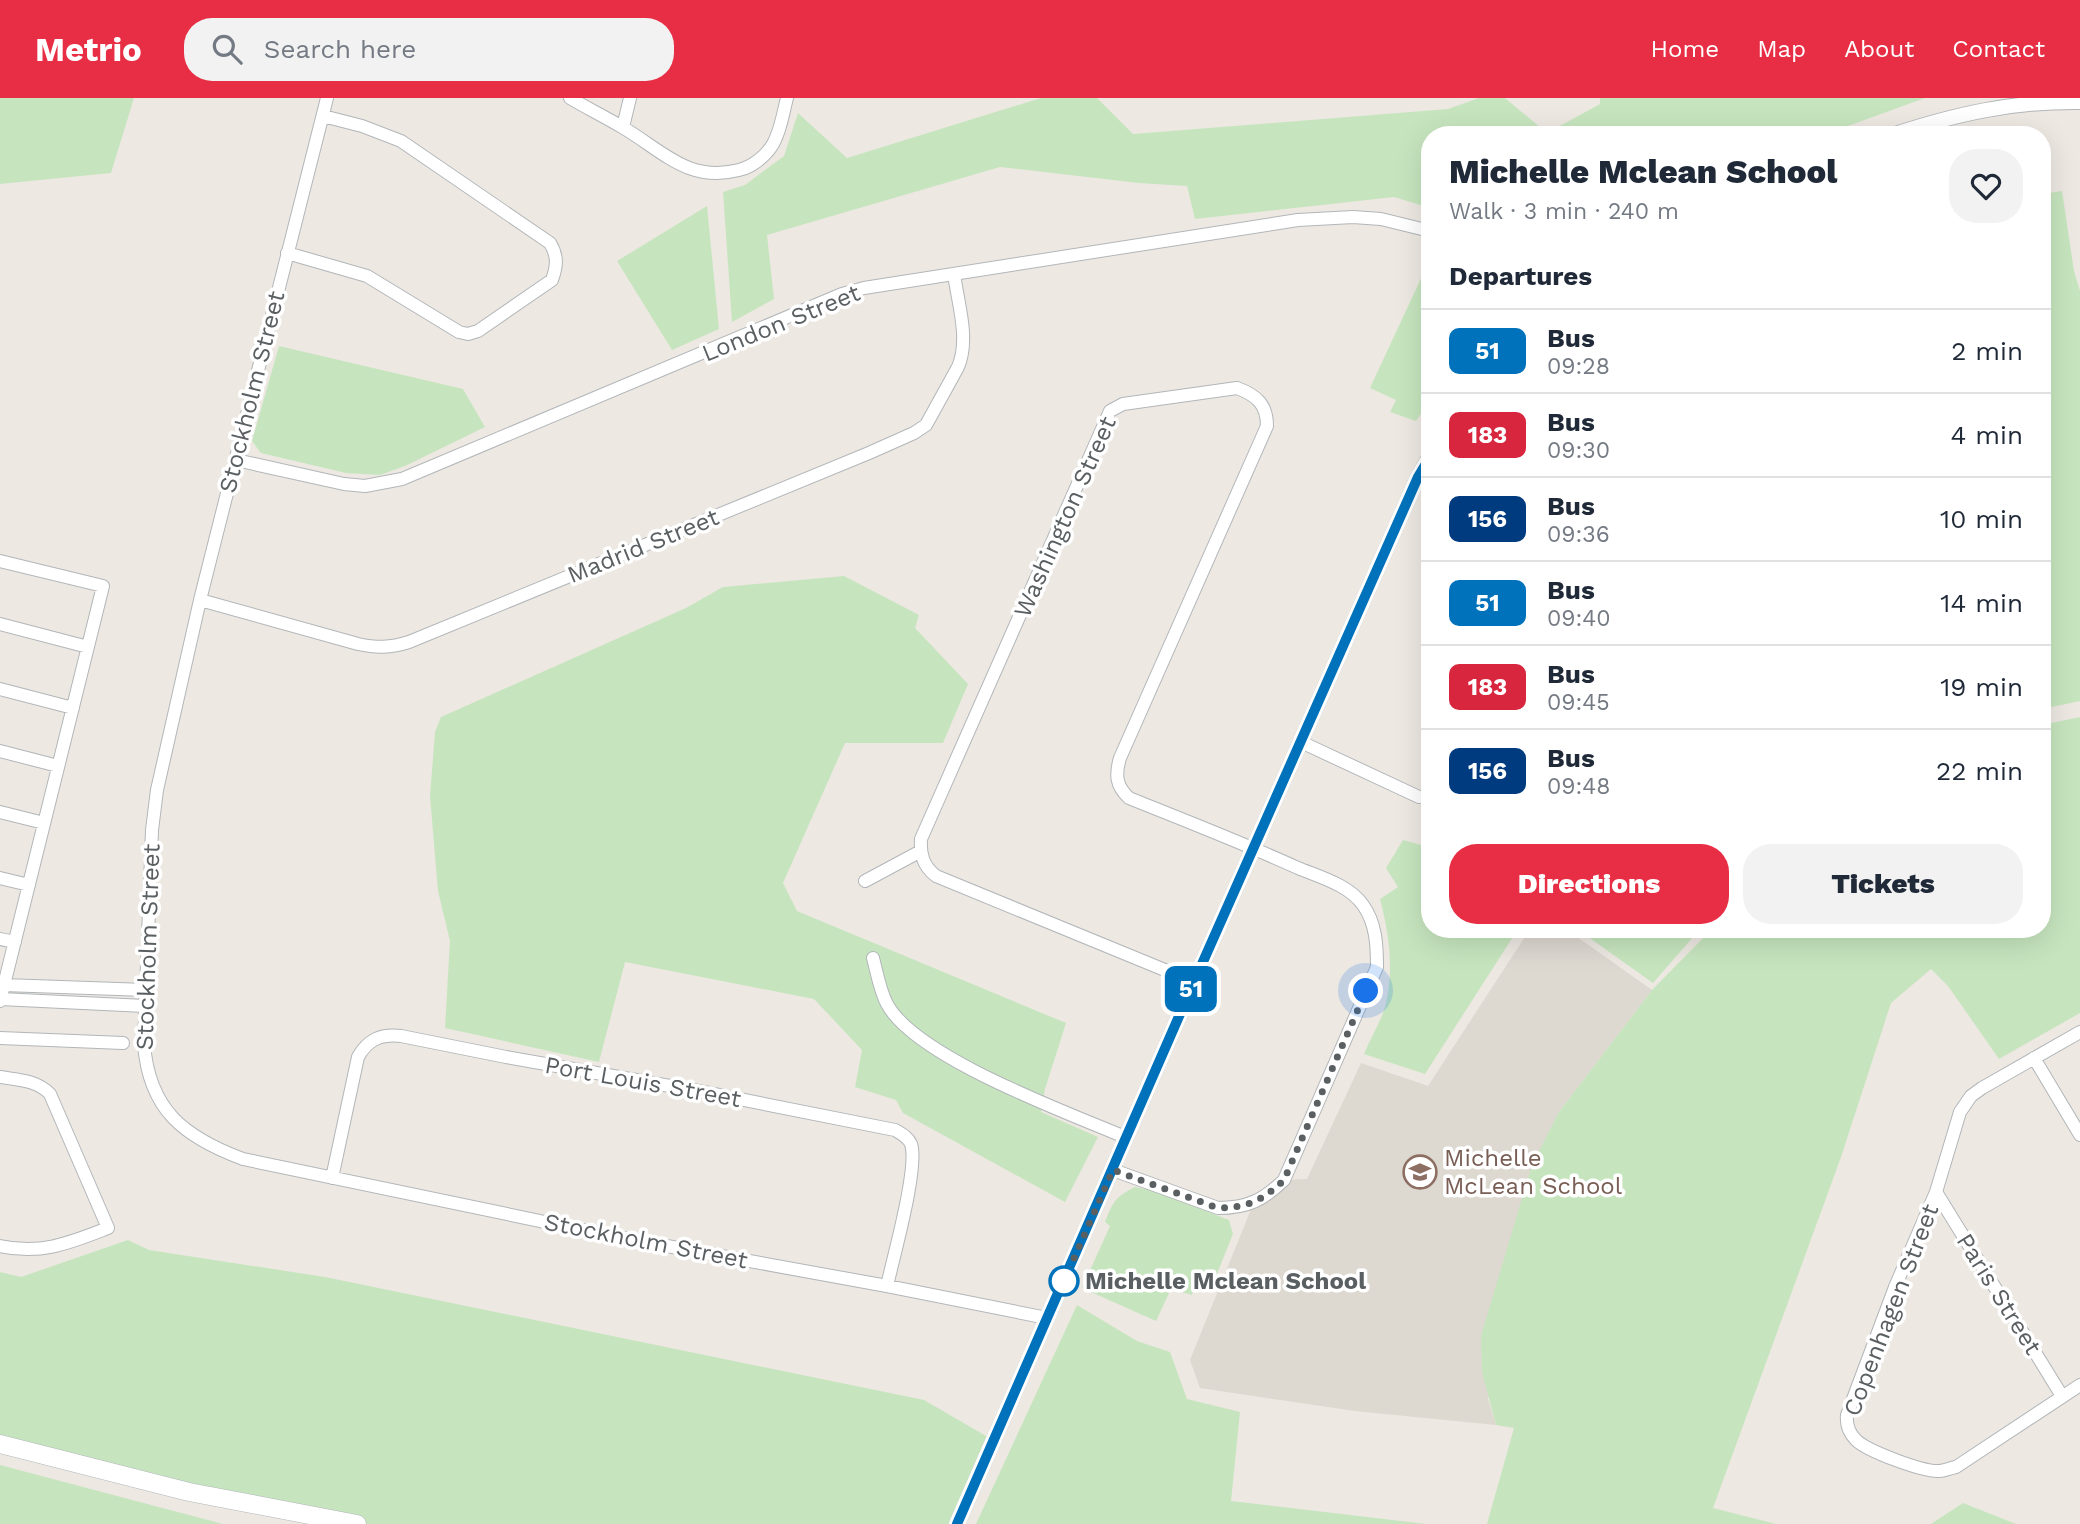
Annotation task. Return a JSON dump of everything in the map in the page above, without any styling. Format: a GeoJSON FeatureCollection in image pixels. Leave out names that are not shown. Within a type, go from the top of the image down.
{"type":"FeatureCollection","features":[{"type":"Feature","properties":{"kind":"main road"},"geometry":{"type":"LineString","coordinates":[[0,1444],[189,1492],[357,1524]]}},
{"type":"Feature","properties":{"kind":"street","name":"Stockholm Street"},"geometry":{"type":"LineString","coordinates":[[327,98],[200,600],[157,790],[152,830],[144,1044],[146,1068],[156,1095],[191,1135],[213,1148],[243,1158],[612,1236],[1047,1318]]}},
{"type":"Feature","properties":{"kind":"street"},"geometry":{"type":"LineString","coordinates":[[570,98],[691,169],[711,174],[746,168],[764,156],[779,132],[788,98]]}},
{"type":"Feature","properties":{"kind":"street"},"geometry":{"type":"LineString","coordinates":[[623,127],[630,98]]}},
{"type":"Feature","properties":{"kind":"street"},"geometry":{"type":"LineString","coordinates":[[1921,126],[2009,101],[2080,102]]}},
{"type":"Feature","properties":{"kind":"street"},"geometry":{"type":"LineString","coordinates":[[287,253],[367,276],[392,289],[449,327],[468,334],[478,331],[552,280],[556,270],[556,257],[550,243],[401,141],[362,126],[323,116]]}},
{"type":"Feature","properties":{"kind":"street","name":"London Street"},"geometry":{"type":"LineString","coordinates":[[236,460],[344,484],[365,485],[402,479],[842,294],[864,288],[1305,219],[1381,219],[1421,229]]}},
{"type":"Feature","properties":{"kind":"street","name":"Madrid Street"},"geometry":{"type":"LineString","coordinates":[[200,600],[358,644],[389,648],[880,448],[926,425],[962,358],[964,342],[954,274]]}},
{"type":"Feature","properties":{"kind":"street","name":"Washington Street"},"geometry":{"type":"LineString","coordinates":[[920,851],[921,839],[1110,411],[1123,404],[1237,388],[1263,404],[1267,426],[1116,770],[1117,782],[1129,798],[1254,848]]}},
{"type":"Feature","properties":{"kind":"street"},"geometry":{"type":"LineString","coordinates":[[957,1524],[1301,742],[1421,486]]}},
{"type":"Feature","properties":{"kind":"street"},"geometry":{"type":"LineString","coordinates":[[0,561],[103,586],[0,1000],[145,1006]]}},
{"type":"Feature","properties":{"kind":"street"},"geometry":{"type":"LineString","coordinates":[[0,624],[88,647]]}},
{"type":"Feature","properties":{"kind":"street"},"geometry":{"type":"LineString","coordinates":[[0,689],[73,708]]}},
{"type":"Feature","properties":{"kind":"street"},"geometry":{"type":"LineString","coordinates":[[1301,742],[1419,797]]}},
{"type":"Feature","properties":{"kind":"street"},"geometry":{"type":"LineString","coordinates":[[0,751],[58,766]]}},
{"type":"Feature","properties":{"kind":"street"},"geometry":{"type":"LineString","coordinates":[[0,812],[44,823]]}},
{"type":"Feature","properties":{"kind":"street"},"geometry":{"type":"LineString","coordinates":[[1113,1170],[1218,1208],[1236,1208],[1254,1202],[1269,1194],[1284,1180],[1377,967],[1377,944],[1372,923],[1362,904],[1349,891],[1254,848]]}},
{"type":"Feature","properties":{"kind":"street"},"geometry":{"type":"LineString","coordinates":[[865,881],[920,851],[928,870],[944,880],[1194,982]]}},
{"type":"Feature","properties":{"kind":"street"},"geometry":{"type":"LineString","coordinates":[[0,878],[29,886]]}},
{"type":"Feature","properties":{"kind":"street"},"geometry":{"type":"LineString","coordinates":[[0,939],[15,942]]}},
{"type":"Feature","properties":{"kind":"street"},"geometry":{"type":"LineString","coordinates":[[873,958],[886,1003],[898,1019],[930,1046],[1010,1088],[1127,1138]]}},
{"type":"Feature","properties":{"kind":"street"},"geometry":{"type":"LineString","coordinates":[[4,985],[146,990]]}},
{"type":"Feature","properties":{"kind":"street","name":"Copenhagen Street"},"geometry":{"type":"LineString","coordinates":[[2080,1032],[1982,1088],[1959,1112],[1936,1192],[1895,1287],[1846,1423],[1857,1441],[1867,1448],[1916,1467],[1940,1471],[1956,1467],[2080,1385]]}},
{"type":"Feature","properties":{"kind":"street","name":"Port Louis Street"},"geometry":{"type":"LineString","coordinates":[[332,1178],[358,1057],[363,1047],[378,1037],[401,1036],[519,1060],[704,1092],[895,1130],[904,1135],[911,1143],[913,1169],[887,1286]]}},
{"type":"Feature","properties":{"kind":"street"},"geometry":{"type":"LineString","coordinates":[[0,1038],[123,1043]]}},
{"type":"Feature","properties":{"kind":"street"},"geometry":{"type":"LineString","coordinates":[[2035,1058],[2080,1135]]}},
{"type":"Feature","properties":{"kind":"street"},"geometry":{"type":"LineString","coordinates":[[0,1077],[35,1083],[50,1094],[107,1228],[62,1246],[15,1249],[0,1245]]}},
{"type":"Feature","properties":{"kind":"street","name":"Paris Street"},"geometry":{"type":"LineString","coordinates":[[1936,1192],[2062,1396]]}},
{"type":"Feature","properties":{"kind":"shaded area","name":"Michelle McLean School"},"geometry":{"type":"Polygon","coordinates":[[[1524,938],[1579,938],[1652,990],[1559,1112],[1488,1399],[1496,1425],[1355,1411],[1200,1388],[1190,1360],[1254,1202],[1284,1180],[1307,1179],[1361,1063],[1428,1086],[1524,938]]]}},
{"type":"Feature","properties":{"kind":"green space"},"geometry":{"type":"Polygon","coordinates":[[[0,98],[134,98],[111,173],[0,184],[0,98]]]}},
{"type":"Feature","properties":{"kind":"green space"},"geometry":{"type":"Polygon","coordinates":[[[1041,98],[1097,98],[1133,134],[1448,109],[1479,98],[1505,98],[1539,126],[1421,126],[1421,205],[1394,197],[1195,219],[1187,186],[1000,167],[767,235],[774,299],[732,322],[723,192],[745,185],[784,156],[798,113],[847,158],[1041,98]]]}},
{"type":"Feature","properties":{"kind":"green space"},"geometry":{"type":"Polygon","coordinates":[[[1600,98],[1925,98],[1848,126],[1560,126],[1600,104],[1600,98]]]}},
{"type":"Feature","properties":{"kind":"green space"},"geometry":{"type":"Polygon","coordinates":[[[2062,191],[2074,271],[2080,291],[2080,701],[2051,707],[2051,193],[2062,191]]]}},
{"type":"Feature","properties":{"kind":"green space"},"geometry":{"type":"Polygon","coordinates":[[[707,206],[719,329],[672,350],[617,261],[707,206]]]}},
{"type":"Feature","properties":{"kind":"green space"},"geometry":{"type":"Polygon","coordinates":[[[1421,278],[1421,414],[1416,421],[1390,412],[1396,400],[1370,388],[1421,278]]]}},
{"type":"Feature","properties":{"kind":"green space"},"geometry":{"type":"Polygon","coordinates":[[[279,346],[463,389],[485,427],[405,466],[380,475],[346,473],[261,453],[252,441],[279,346]]]}},
{"type":"Feature","properties":{"kind":"green space"},"geometry":{"type":"Polygon","coordinates":[[[844,576],[919,615],[915,628],[968,684],[943,743],[845,743],[783,883],[797,911],[1066,1023],[1045,1089],[1041,1112],[1098,1137],[1065,1202],[903,1113],[896,1100],[855,1087],[862,1050],[814,999],[625,962],[599,1062],[445,1028],[450,941],[438,891],[430,796],[435,732],[441,717],[686,608],[723,587],[844,576]]]}},
{"type":"Feature","properties":{"kind":"green space"},"geometry":{"type":"Polygon","coordinates":[[[2080,717],[2080,1013],[1999,1059],[1948,986],[1931,969],[1891,1003],[1841,1157],[1713,1508],[1776,1524],[1487,1524],[1514,1428],[1496,1425],[1482,1372],[1481,1336],[1532,1165],[1559,1112],[1652,990],[1703,938],[2051,938],[2051,723],[2080,717]]]}},
{"type":"Feature","properties":{"kind":"green space"},"geometry":{"type":"Polygon","coordinates":[[[1403,840],[1421,845],[1421,938],[1512,938],[1425,1074],[1364,1054],[1382,1016],[1390,977],[1386,925],[1380,899],[1398,887],[1386,868],[1403,840]]]}},
{"type":"Feature","properties":{"kind":"green space"},"geometry":{"type":"Polygon","coordinates":[[[1590,938],[1692,938],[1653,983],[1590,938]]]}},
{"type":"Feature","properties":{"kind":"green space"},"geometry":{"type":"Polygon","coordinates":[[[1135,1187],[1151,1190],[1229,1220],[1233,1234],[1212,1286],[1196,1282],[1192,1295],[1171,1289],[1156,1321],[1082,1288],[1110,1226],[1105,1222],[1110,1210],[1119,1197],[1135,1187]]]}},
{"type":"Feature","properties":{"kind":"green space"},"geometry":{"type":"Polygon","coordinates":[[[128,1240],[149,1250],[325,1277],[924,1400],[993,1440],[957,1524],[357,1524],[0,1444],[0,1272],[21,1277],[128,1240]]]}},
{"type":"Feature","properties":{"kind":"green space"},"geometry":{"type":"Polygon","coordinates":[[[1077,1305],[1137,1341],[1170,1352],[1187,1399],[1240,1412],[1231,1501],[1426,1524],[976,1524],[1077,1305]]]}},
{"type":"Feature","properties":{"kind":"green space"},"geometry":{"type":"Polygon","coordinates":[[[0,1465],[223,1524],[0,1524],[0,1465]]]}},
{"type":"Feature","properties":{"kind":"green space"},"geometry":{"type":"Polygon","coordinates":[[[1963,1503],[2016,1524],[1931,1524],[1963,1503]]]}},
{"type":"Feature","properties":{"kind":"bus line","name":"51"},"geometry":{"type":"LineString","coordinates":[[957,1524],[1421,472]]}},
{"type":"Feature","properties":{"kind":"place","name":"Michelle McLean School"},"geometry":{"type":"Point","coordinates":[1420,1172]}},
{"type":"Feature","properties":{"kind":"place","name":"Michelle Mclean School"},"geometry":{"type":"Point","coordinates":[1064,1281]}},
{"type":"Feature","properties":{"kind":"route"},"geometry":{"type":"LineString","coordinates":[[1064,1281],[1113,1170],[1218,1208],[1236,1208],[1254,1202],[1269,1194],[1284,1180],[1366,991]]}}]}
